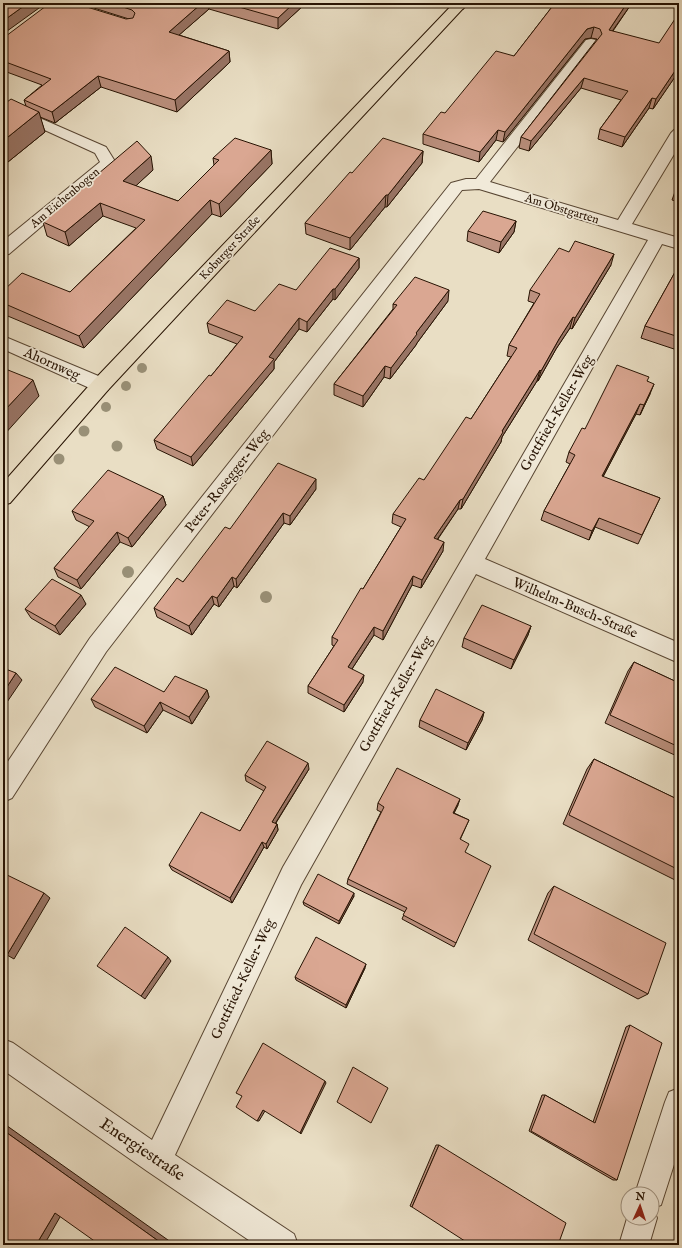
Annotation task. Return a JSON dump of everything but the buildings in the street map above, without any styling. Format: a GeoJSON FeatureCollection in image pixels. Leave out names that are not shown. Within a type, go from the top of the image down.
{"type":"FeatureCollection","features":[{"type":"Feature","properties":{"kind":"main road","name":"Koburger Straße"},"geometry":{"type":"LineString","coordinates":[[3,497],[101,385],[456,4]]}},
{"type":"Feature","properties":{"kind":"street","name":"Peter-Rosegger-Weg"},"geometry":{"type":"LineString","coordinates":[[3,790],[98,645],[457,186],[473,184],[591,44]]}},
{"type":"Feature","properties":{"kind":"street","name":"Am Eichenbogen"},"geometry":{"type":"LineString","coordinates":[[3,106],[101,150],[108,163],[3,250]]}},
{"type":"Feature","properties":{"kind":"street"},"geometry":{"type":"LineString","coordinates":[[622,227],[679,133]]}},
{"type":"Feature","properties":{"kind":"street","name":"Am Obstgarten"},"geometry":{"type":"LineString","coordinates":[[473,184],[679,244]]}},
{"type":"Feature","properties":{"kind":"street","name":"Gottfried-Keller-Weg"},"geometry":{"type":"LineString","coordinates":[[157,1161],[292,876],[472,564],[657,238]]}},
{"type":"Feature","properties":{"kind":"street","name":"Ahornweg"},"geometry":{"type":"LineString","coordinates":[[3,342],[101,385]]}},
{"type":"Feature","properties":{"kind":"street","name":"Wilhelm-Busch-Straße"},"geometry":{"type":"LineString","coordinates":[[472,564],[679,653]]}},
{"type":"Feature","properties":{"kind":"street","name":"Energiestraße"},"geometry":{"type":"LineString","coordinates":[[3,1053],[157,1161],[282,1245]]}},
{"type":"Feature","properties":{"kind":"street"},"geometry":{"type":"LineString","coordinates":[[653,1186],[679,1102]]}},
{"type":"Feature","properties":{"kind":"street"},"geometry":{"type":"LineString","coordinates":[[634,1245],[640,1226]]}}]}
